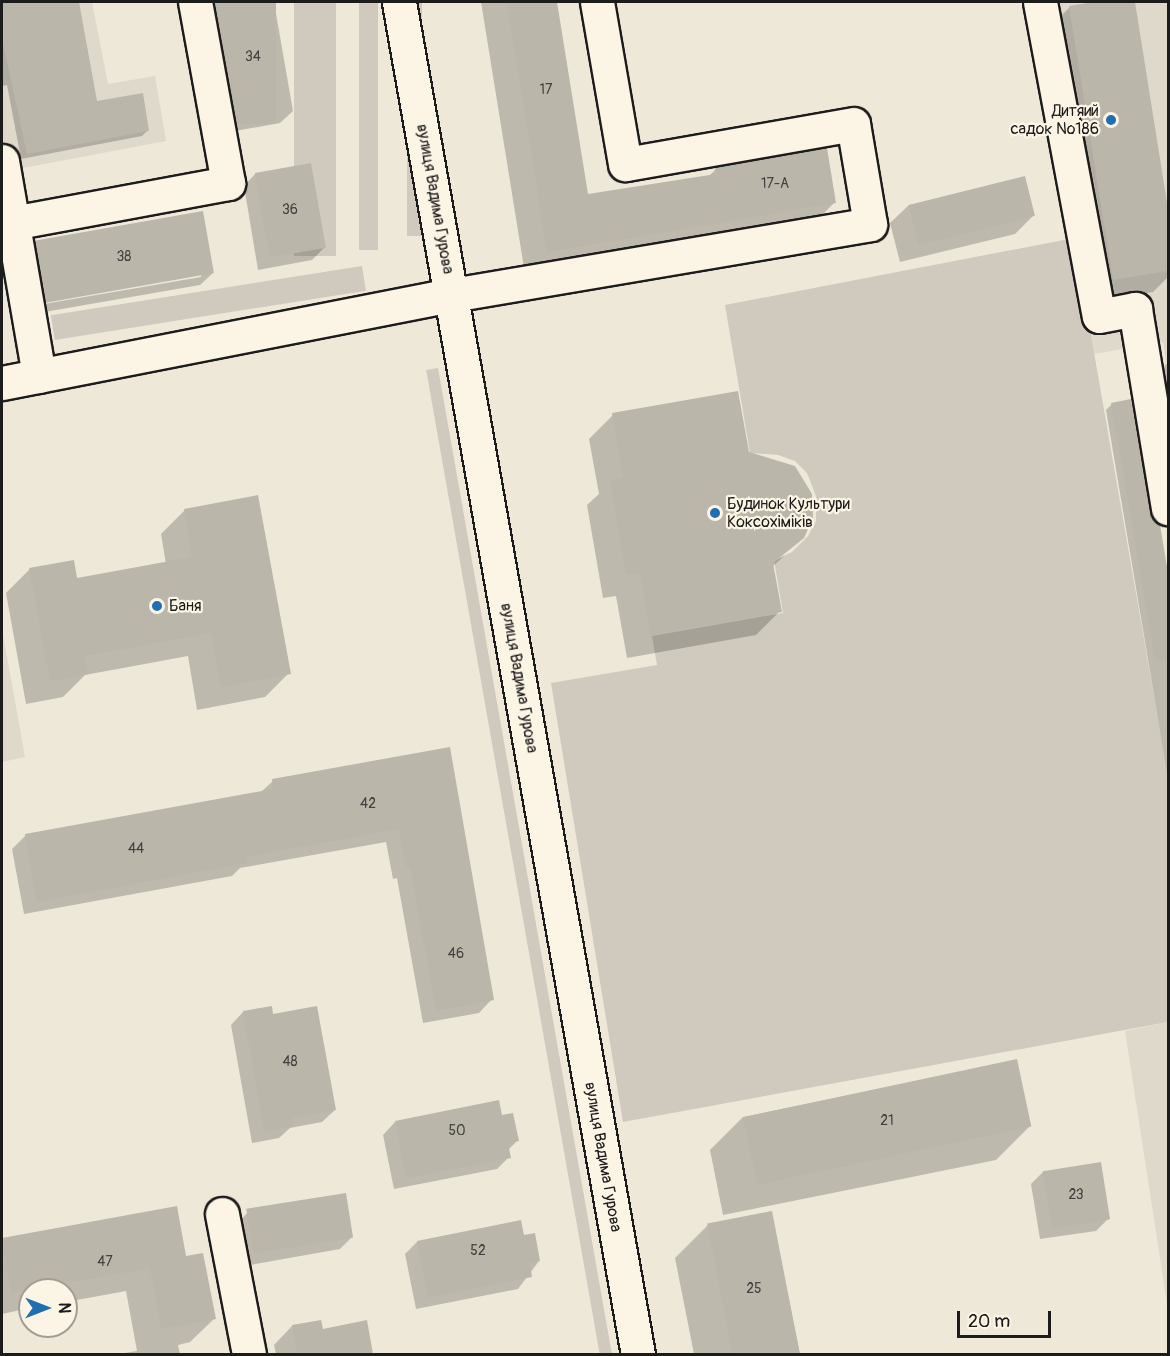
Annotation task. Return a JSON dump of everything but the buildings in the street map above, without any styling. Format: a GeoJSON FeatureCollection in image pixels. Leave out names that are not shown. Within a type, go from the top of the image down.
{"type":"FeatureCollection","features":[{"type":"Feature","properties":{"kind":"street"},"geometry":{"type":"LineString","coordinates":[[7,224],[228,183],[195,2]]}},
{"type":"Feature","properties":{"kind":"street","name":"вулиця Вадима Гурова"},"geometry":{"type":"LineString","coordinates":[[399,2],[638,1354]]}},
{"type":"Feature","properties":{"kind":"street"},"geometry":{"type":"LineString","coordinates":[[2,383],[452,296],[870,224],[853,124],[625,164],[597,2]]}},
{"type":"Feature","properties":{"kind":"street"},"geometry":{"type":"LineString","coordinates":[[1040,2],[1099,316],[1135,309],[1168,508]]}},
{"type":"Feature","properties":{"kind":"street"},"geometry":{"type":"LineString","coordinates":[[2,161],[7,224],[39,376]]}},
{"type":"Feature","properties":{"kind":"street"},"geometry":{"type":"LineString","coordinates":[[222,1214],[249,1354]]}},
{"type":"Feature","properties":{"kind":"shaded area"},"geometry":{"type":"Polygon","coordinates":[[[2,2],[92,2],[108,84],[155,76],[166,141],[2,172],[2,2]]]}},
{"type":"Feature","properties":{"kind":"shaded area"},"geometry":{"type":"Polygon","coordinates":[[[294,2],[336,2],[336,256],[294,256],[294,2]]]}},
{"type":"Feature","properties":{"kind":"shaded area"},"geometry":{"type":"Polygon","coordinates":[[[359,2],[378,2],[378,250],[359,250],[359,2]]]}},
{"type":"Feature","properties":{"kind":"shaded area"},"geometry":{"type":"Polygon","coordinates":[[[407,2],[422,2],[422,236],[407,236],[407,2]]]}},
{"type":"Feature","properties":{"kind":"shaded area","name":"Дитяий садок №186"},"geometry":{"type":"Polygon","coordinates":[[[1032,2],[1168,2],[1168,374],[1163,342],[1094,354],[1032,2]]]}},
{"type":"Feature","properties":{"kind":"shaded area"},"geometry":{"type":"Polygon","coordinates":[[[1074,238],[1168,776],[1168,1022],[623,1122],[551,683],[657,665],[652,636],[783,613],[774,560],[792,552],[808,536],[816,521],[816,496],[807,473],[795,461],[778,455],[750,453],[725,305],[1074,238]]]}},
{"type":"Feature","properties":{"kind":"shaded area"},"geometry":{"type":"Polygon","coordinates":[[[362,266],[366,291],[55,340],[51,315],[362,266]]]}},
{"type":"Feature","properties":{"kind":"shaded area"},"geometry":{"type":"Polygon","coordinates":[[[438,368],[612,1354],[600,1354],[426,370],[438,368]]]}},
{"type":"Feature","properties":{"kind":"shaded area"},"geometry":{"type":"Polygon","coordinates":[[[2,629],[25,757],[2,762],[2,629]]]}},
{"type":"Feature","properties":{"kind":"shaded area"},"geometry":{"type":"Polygon","coordinates":[[[1168,1022],[1168,1310],[1125,1031],[1168,1022]]]}},
{"type":"Feature","properties":{"kind":"place","name":"Дитяий садок №186"},"geometry":{"type":"Point","coordinates":[1111,120]}},
{"type":"Feature","properties":{"kind":"place","name":"Будинок Культури Коксохіміків"},"geometry":{"type":"Point","coordinates":[715,513]}},
{"type":"Feature","properties":{"kind":"place","name":"Баня"},"geometry":{"type":"Point","coordinates":[157,606]}}]}
